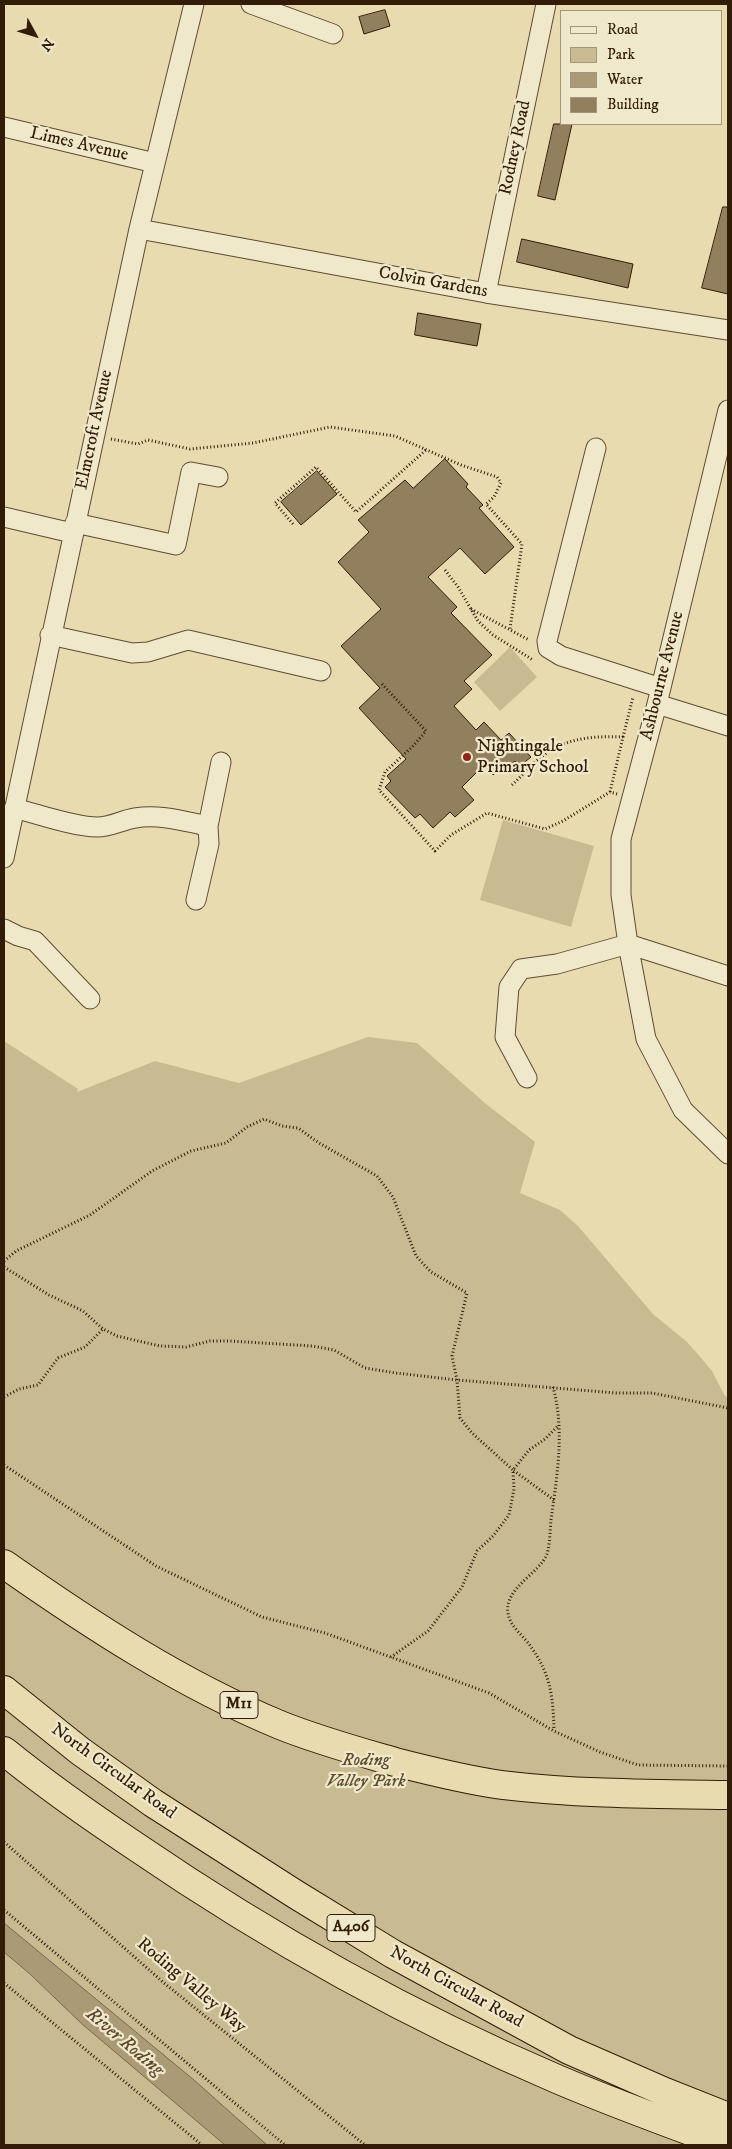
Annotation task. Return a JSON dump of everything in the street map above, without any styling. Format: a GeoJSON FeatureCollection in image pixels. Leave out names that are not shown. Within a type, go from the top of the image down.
{"type":"FeatureCollection","features":[{"type":"Feature","properties":{"kind":"highway","name":"M11"},"geometry":{"type":"LineString","coordinates":[[4,1564],[79,1617],[152,1662],[280,1725],[371,1755],[434,1772],[501,1785],[638,1794],[728,1795]]}},
{"type":"Feature","properties":{"kind":"highway","name":"North Circular Road"},"geometry":{"type":"LineString","coordinates":[[4,1690],[80,1751],[153,1802],[295,1894],[393,1954],[569,2050],[665,2092],[728,2116]]}},
{"type":"Feature","properties":{"kind":"highway","name":"North Circular Road"},"geometry":{"type":"LineString","coordinates":[[4,1751],[91,1816],[182,1878],[269,1933],[365,1986],[460,2034],[557,2079],[728,2145]]}},
{"type":"Feature","properties":{"kind":"highway"},"geometry":{"type":"LineString","coordinates":[[656,2118],[698,2145]]}},
{"type":"Feature","properties":{"kind":"street","name":"Elmcroft Avenue"},"geometry":{"type":"LineString","coordinates":[[4,858],[50,635],[139,229],[194,4]]}},
{"type":"Feature","properties":{"kind":"street"},"geometry":{"type":"LineString","coordinates":[[251,4],[334,34]]}},
{"type":"Feature","properties":{"kind":"street","name":"Rodney Road"},"geometry":{"type":"LineString","coordinates":[[486,293],[546,4]]}},
{"type":"Feature","properties":{"kind":"street","name":"Limes Avenue"},"geometry":{"type":"LineString","coordinates":[[4,127],[155,163]]}},
{"type":"Feature","properties":{"kind":"street","name":"Colvin Gardens"},"geometry":{"type":"LineString","coordinates":[[139,229],[486,293],[728,330]]}},
{"type":"Feature","properties":{"kind":"street","name":"Ashbourne Avenue"},"geometry":{"type":"LineString","coordinates":[[728,410],[659,696],[621,839],[622,895],[628,944],[646,1039],[682,1110],[728,1154]]}},
{"type":"Feature","properties":{"kind":"street"},"geometry":{"type":"LineString","coordinates":[[596,448],[546,641],[548,648],[561,656],[728,726]]}},
{"type":"Feature","properties":{"kind":"street"},"geometry":{"type":"LineString","coordinates":[[4,516],[176,545],[192,472],[218,477]]}},
{"type":"Feature","properties":{"kind":"street"},"geometry":{"type":"LineString","coordinates":[[50,635],[132,653],[148,652],[188,640],[320,672]]}},
{"type":"Feature","properties":{"kind":"street"},"geometry":{"type":"LineString","coordinates":[[196,900],[209,844],[208,826],[221,762]]}},
{"type":"Feature","properties":{"kind":"street"},"geometry":{"type":"LineString","coordinates":[[14,808],[96,827],[115,825],[132,818],[151,816],[166,817],[208,826]]}},
{"type":"Feature","properties":{"kind":"street"},"geometry":{"type":"LineString","coordinates":[[4,929],[35,941],[90,999]]}},
{"type":"Feature","properties":{"kind":"street"},"geometry":{"type":"LineString","coordinates":[[527,1078],[505,1037],[509,987],[521,969],[556,964],[628,944],[728,976]]}},
{"type":"Feature","properties":{"kind":"path"},"geometry":{"type":"LineString","coordinates":[[93,436],[138,444],[148,440],[190,449],[253,443],[330,428],[395,436],[460,465],[498,477],[501,483],[494,497],[486,504],[522,544],[510,630]]}},
{"type":"Feature","properties":{"kind":"path"},"geometry":{"type":"LineString","coordinates":[[293,524],[275,503],[316,467],[356,512],[427,449]]}},
{"type":"Feature","properties":{"kind":"path"},"geometry":{"type":"LineString","coordinates":[[471,609],[533,642]]}},
{"type":"Feature","properties":{"kind":"path"},"geometry":{"type":"LineString","coordinates":[[382,684],[426,731],[385,772],[379,790],[435,851],[451,835],[487,813],[545,829],[563,821],[610,792],[632,797]]}},
{"type":"Feature","properties":{"kind":"path"},"geometry":{"type":"LineString","coordinates":[[512,785],[546,753],[563,744],[596,736],[623,738],[610,792]]}},
{"type":"Feature","properties":{"kind":"path"},"geometry":{"type":"LineString","coordinates":[[4,1261],[16,1251],[90,1215],[152,1171],[191,1151],[226,1143],[247,1127],[264,1119],[282,1126],[298,1128],[319,1143],[378,1176],[393,1197],[416,1256],[431,1272],[467,1293],[452,1356],[457,1380],[460,1418],[472,1433],[512,1470],[554,1500]]}},
{"type":"Feature","properties":{"kind":"path"},"geometry":{"type":"LineString","coordinates":[[4,1267],[49,1295],[83,1311],[103,1329],[116,1336],[160,1346],[186,1347],[210,1341],[312,1346],[334,1350],[366,1368],[457,1380],[616,1393],[652,1393],[728,1408]]}},
{"type":"Feature","properties":{"kind":"path"},"geometry":{"type":"LineString","coordinates":[[4,1397],[19,1389],[38,1385],[58,1358],[85,1347],[103,1329]]}},
{"type":"Feature","properties":{"kind":"path"},"geometry":{"type":"LineString","coordinates":[[553,1387],[559,1406],[560,1425],[554,1500],[546,1555],[510,1596],[508,1612],[512,1625],[531,1647],[549,1678],[553,1699],[554,1731]]}},
{"type":"Feature","properties":{"kind":"path"},"geometry":{"type":"LineString","coordinates":[[391,1657],[428,1631],[462,1587],[477,1551],[493,1536],[509,1515],[514,1489],[512,1470],[529,1450],[560,1425]]}},
{"type":"Feature","properties":{"kind":"path"},"geometry":{"type":"LineString","coordinates":[[4,1465],[156,1566],[262,1617],[325,1633],[489,1693],[554,1731],[600,1752],[638,1765],[728,1766]]}},
{"type":"Feature","properties":{"kind":"path","name":"Roding Valley Way"},"geometry":{"type":"LineString","coordinates":[[4,1842],[164,1983],[365,2145]]}},
{"type":"Feature","properties":{"kind":"path"},"geometry":{"type":"LineString","coordinates":[[4,1910],[285,2145]]}},
{"type":"Feature","properties":{"kind":"path"},"geometry":{"type":"LineString","coordinates":[[4,1983],[202,2145]]}},
{"type":"Feature","properties":{"kind":"green space"},"geometry":{"type":"Polygon","coordinates":[[[510,647],[537,677],[500,711],[474,682],[510,647]]]}},
{"type":"Feature","properties":{"kind":"green space"},"geometry":{"type":"Polygon","coordinates":[[[503,820],[594,846],[571,927],[480,900],[503,820]]]}},
{"type":"Feature","properties":{"kind":"green space","name":"Roding Valley Park"},"geometry":{"type":"Polygon","coordinates":[[[368,1037],[417,1043],[486,1104],[535,1142],[520,1193],[560,1210],[578,1226],[653,1314],[687,1342],[702,1359],[712,1371],[725,1396],[728,1397],[728,2145],[4,2145],[4,1041],[78,1089],[77,1092],[155,1061],[239,1083],[368,1037]]]}},
{"type":"Feature","properties":{"kind":"water","name":"River Roding"},"geometry":{"type":"Polygon","coordinates":[[[4,1923],[194,2080],[267,2145],[225,2145],[82,2024],[4,1952],[4,1923]]]}},
{"type":"Feature","properties":{"kind":"building"},"geometry":{"type":"Polygon","coordinates":[[[385,10],[390,26],[364,34],[359,17],[385,10]]]}},
{"type":"Feature","properties":{"kind":"building"},"geometry":{"type":"Polygon","coordinates":[[[554,124],[572,125],[555,200],[538,196],[554,124]]]}},
{"type":"Feature","properties":{"kind":"building"},"geometry":{"type":"Polygon","coordinates":[[[723,207],[728,207],[728,294],[702,288],[723,207]]]}},
{"type":"Feature","properties":{"kind":"building"},"geometry":{"type":"Polygon","coordinates":[[[522,239],[633,264],[628,288],[517,262],[522,239]]]}},
{"type":"Feature","properties":{"kind":"building"},"geometry":{"type":"Polygon","coordinates":[[[418,313],[481,324],[477,346],[415,335],[418,313]]]}},
{"type":"Feature","properties":{"kind":"building"},"geometry":{"type":"Polygon","coordinates":[[[445,459],[468,484],[466,487],[483,505],[479,508],[514,547],[485,574],[460,548],[428,577],[457,607],[451,613],[492,655],[464,681],[472,689],[454,706],[476,730],[484,722],[501,740],[509,733],[531,757],[520,766],[515,761],[506,769],[503,766],[493,775],[484,765],[462,787],[474,800],[455,817],[450,812],[433,828],[420,814],[415,818],[385,787],[391,781],[387,776],[406,759],[359,708],[380,688],[341,646],[381,609],[338,562],[369,532],[358,520],[405,480],[413,488],[445,459]]]}},
{"type":"Feature","properties":{"kind":"building"},"geometry":{"type":"Polygon","coordinates":[[[317,471],[337,494],[301,525],[281,502],[317,471]]]}},
{"type":"Feature","properties":{"kind":"place","name":"Nightingale Primary School"},"geometry":{"type":"Point","coordinates":[467,757]}}]}
